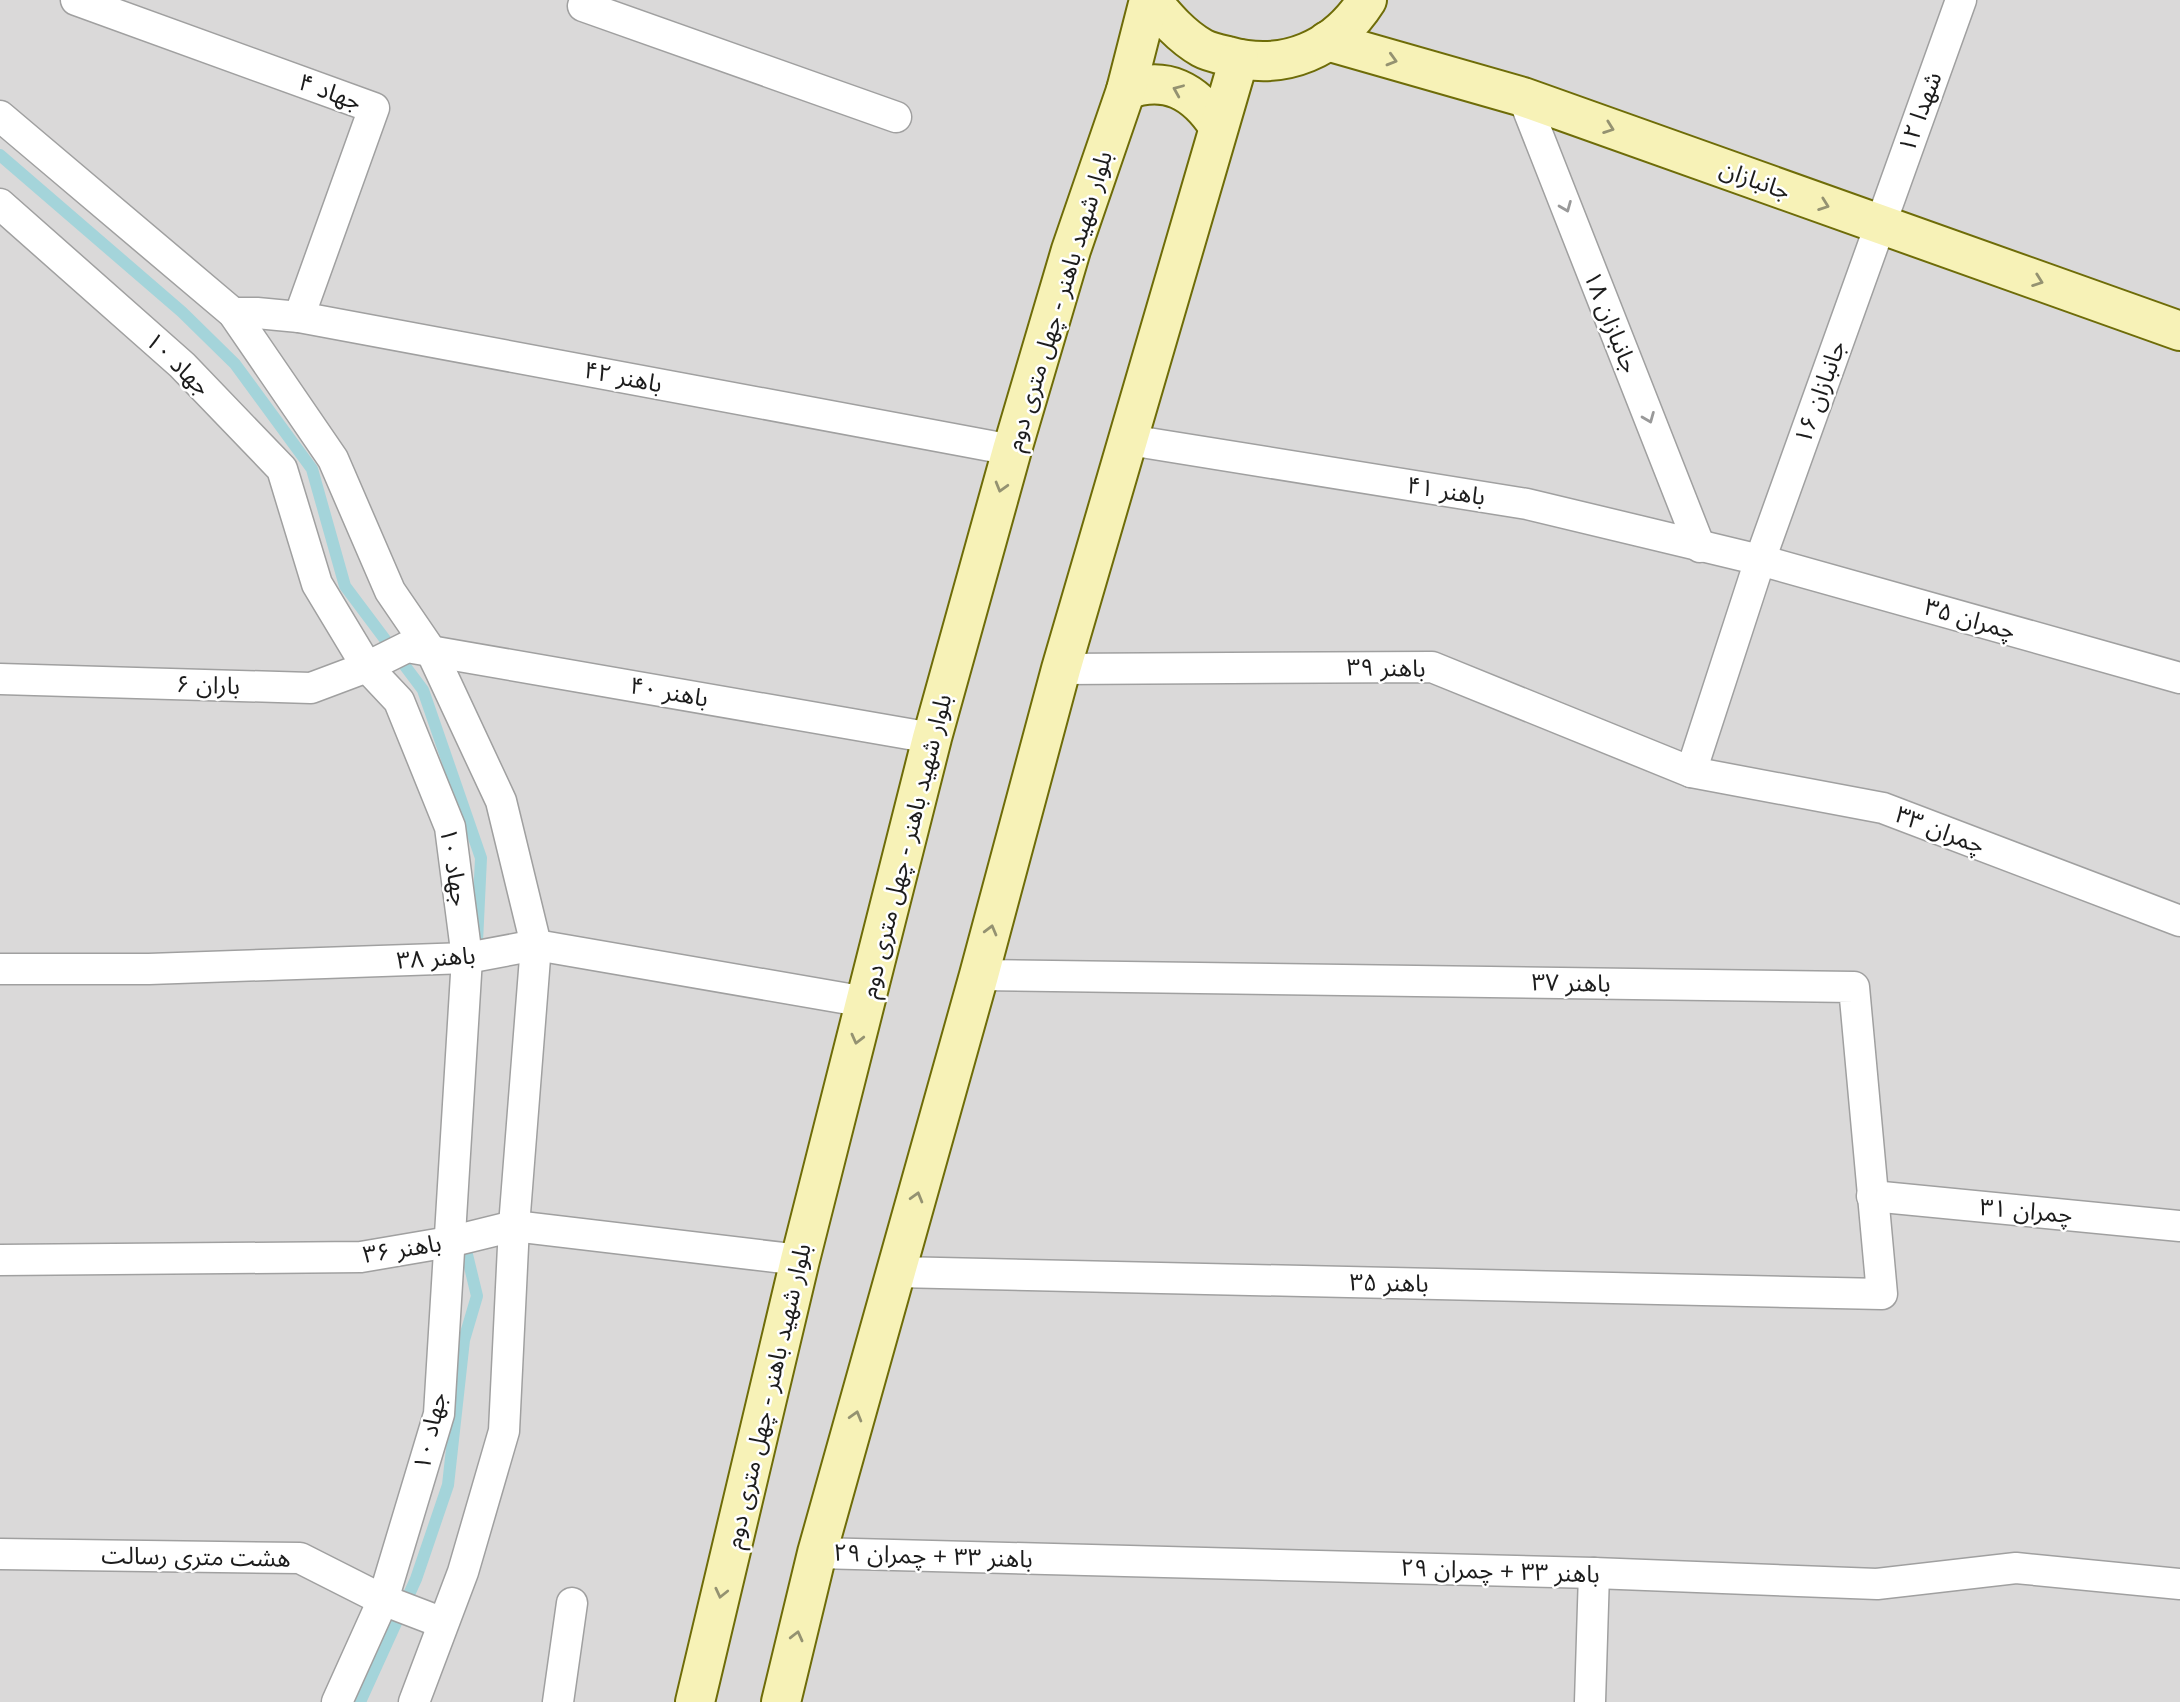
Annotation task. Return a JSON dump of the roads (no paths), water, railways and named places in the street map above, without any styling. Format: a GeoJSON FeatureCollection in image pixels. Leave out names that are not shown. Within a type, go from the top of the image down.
{"type":"FeatureCollection","features":[{"type":"Feature","properties":{"kind":"street","name":"جهاد ۴"},"geometry":{"type":"LineString","coordinates":[[76,0],[374,108],[299,317]]}},
{"type":"Feature","properties":{"kind":"street"},"geometry":{"type":"LineString","coordinates":[[585,0],[583,6],[896,117]]}},
{"type":"Feature","properties":{"kind":"street"},"geometry":{"type":"LineString","coordinates":[[1150,0],[1176,29],[1204,49],[1239,60],[1272,63],[1307,54],[1327,41],[1355,18],[1367,0]]}},
{"type":"Feature","properties":{"kind":"street","name":"بلوار شهید باهنر - چهل متری دوم"},"geometry":{"type":"LineString","coordinates":[[695,1702],[800,1260],[932,738],[1071,250],[1126,90],[1150,0]]}},
{"type":"Feature","properties":{"kind":"street","name":"شهدا ۱۲"},"geometry":{"type":"LineString","coordinates":[[1880,225],[1961,0]]}},
{"type":"Feature","properties":{"kind":"street","name":"جانبازان"},"geometry":{"type":"LineString","coordinates":[[1327,41],[1522,97],[2180,331]]}},
{"type":"Feature","properties":{"kind":"street"},"geometry":{"type":"LineString","coordinates":[[781,1702],[817,1553],[979,975],[1061,669],[1239,60]]}},
{"type":"Feature","properties":{"kind":"street"},"geometry":{"type":"LineString","coordinates":[[1126,90],[1155,83],[1183,91],[1207,109],[1218,126]]}},
{"type":"Feature","properties":{"kind":"street","name":"جانبازان ۱۸"},"geometry":{"type":"LineString","coordinates":[[1522,97],[1700,547]]}},
{"type":"Feature","properties":{"kind":"street"},"geometry":{"type":"LineString","coordinates":[[0,116],[233,313],[333,459],[390,591],[397,656],[501,801],[536,945],[514,1226],[504,1431],[463,1572],[414,1702]]}},
{"type":"Feature","properties":{"kind":"street","name":"جهاد ۱۰"},"geometry":{"type":"LineString","coordinates":[[0,204],[182,365],[282,469],[317,583],[397,656],[399,701],[450,827],[467,958],[439,1414],[383,1600],[337,1702]]}},
{"type":"Feature","properties":{"kind":"street","name":"جانبازان ۱۶"},"geometry":{"type":"LineString","coordinates":[[1691,772],[1760,560],[1880,225]]}},
{"type":"Feature","properties":{"kind":"street","name":"باهنر ۴۲"},"geometry":{"type":"LineString","coordinates":[[233,313],[299,317],[1012,450]]}},
{"type":"Feature","properties":{"kind":"street","name":"باهنر ۴۱"},"geometry":{"type":"LineString","coordinates":[[1129,440],[1527,504],[1760,560]]}},
{"type":"Feature","properties":{"kind":"street","name":"چمران ۳۵"},"geometry":{"type":"LineString","coordinates":[[1760,560],[2180,678]]}},
{"type":"Feature","properties":{"kind":"street","name":"باران ۶"},"geometry":{"type":"LineString","coordinates":[[0,679],[311,688],[397,656]]}},
{"type":"Feature","properties":{"kind":"street","name":"باهنر ۴۰"},"geometry":{"type":"LineString","coordinates":[[397,656],[932,738]]}},
{"type":"Feature","properties":{"kind":"street","name":"باهنر ۳۹"},"geometry":{"type":"LineString","coordinates":[[1061,669],[1432,667],[1691,772]]}},
{"type":"Feature","properties":{"kind":"street","name":"چمران ۳۳"},"geometry":{"type":"LineString","coordinates":[[1691,772],[1883,808],[2180,920]]}},
{"type":"Feature","properties":{"kind":"street","name":"باهنر ۳۸"},"geometry":{"type":"LineString","coordinates":[[0,969],[149,969],[467,958],[536,945],[866,1002]]}},
{"type":"Feature","properties":{"kind":"street","name":"باهنر ۳۷"},"geometry":{"type":"LineString","coordinates":[[979,975],[1854,987],[1882,1294]]}},
{"type":"Feature","properties":{"kind":"street","name":"چمران ۳۱"},"geometry":{"type":"LineString","coordinates":[[1872,1196],[2180,1226]]}},
{"type":"Feature","properties":{"kind":"street","name":"باهنر ۳۶"},"geometry":{"type":"LineString","coordinates":[[0,1260],[361,1257],[449,1242],[514,1226],[800,1260]]}},
{"type":"Feature","properties":{"kind":"street","name":"باهنر ۳۵"},"geometry":{"type":"LineString","coordinates":[[896,1272],[1882,1294]]}},
{"type":"Feature","properties":{"kind":"street","name":"باهنر ۳۳ + چمران ۲۹"},"geometry":{"type":"LineString","coordinates":[[817,1553],[1594,1573],[1877,1584],[2016,1568],[2180,1584]]}},
{"type":"Feature","properties":{"kind":"street","name":"هشت متری رسالت"},"geometry":{"type":"LineString","coordinates":[[0,1554],[300,1558],[383,1600],[443,1623]]}},
{"type":"Feature","properties":{"kind":"street"},"geometry":{"type":"LineString","coordinates":[[1590,1702],[1594,1573]]}},
{"type":"Feature","properties":{"kind":"street"},"geometry":{"type":"LineString","coordinates":[[558,1702],[572,1602]]}},
{"type":"Feature","properties":{"kind":"waterway"},"geometry":{"type":"LineString","coordinates":[[0,155],[182,312],[235,364],[312,469],[345,586],[423,690],[481,858],[477,942]]}},
{"type":"Feature","properties":{"kind":"waterway"},"geometry":{"type":"LineString","coordinates":[[360,1702],[416,1579],[448,1485],[464,1340],[477,1296],[463,1238]]}}]}
